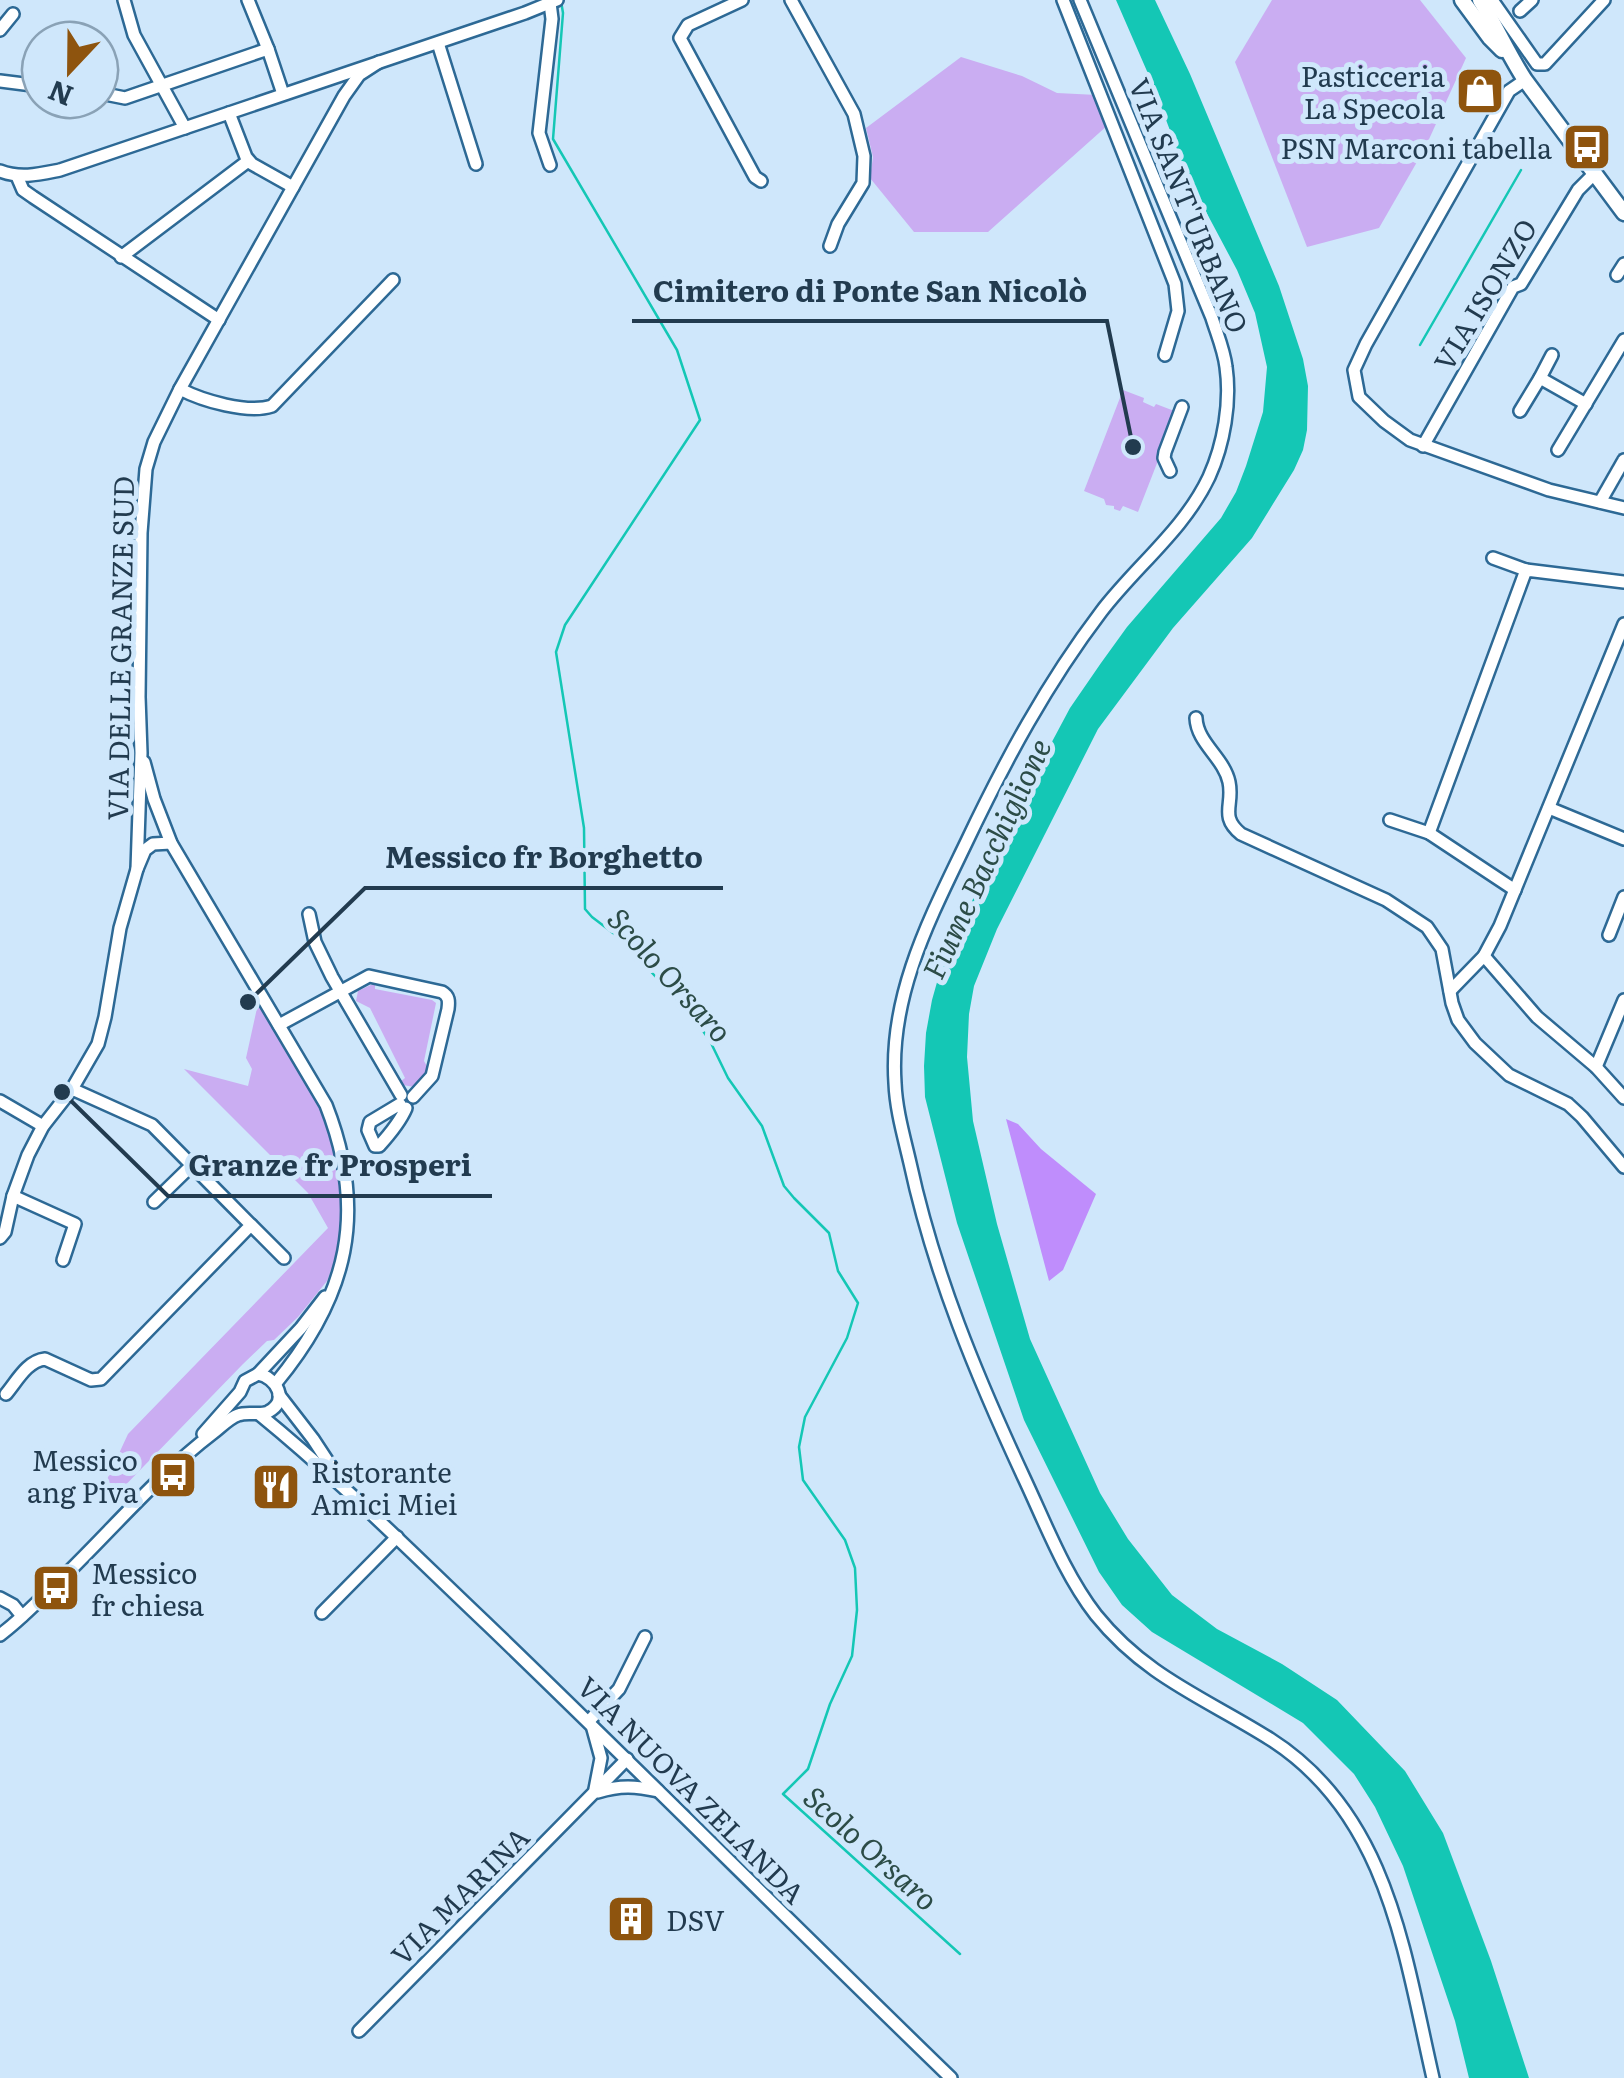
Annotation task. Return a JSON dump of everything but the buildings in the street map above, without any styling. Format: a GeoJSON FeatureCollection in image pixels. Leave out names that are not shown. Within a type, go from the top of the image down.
{"type":"FeatureCollection","features":[{"type":"Feature","properties":{"kind":"main road"},"geometry":{"type":"LineString","coordinates":[[1462,0],[1510,58]]}},
{"type":"Feature","properties":{"kind":"main road"},"geometry":{"type":"LineString","coordinates":[[1480,0],[1510,58],[1623,211]]}},
{"type":"Feature","properties":{"kind":"street"},"geometry":{"type":"LineString","coordinates":[[124,0],[134,35],[185,128]]}},
{"type":"Feature","properties":{"kind":"street"},"geometry":{"type":"LineString","coordinates":[[248,0],[283,94]]}},
{"type":"Feature","properties":{"kind":"street"},"geometry":{"type":"LineString","coordinates":[[742,0],[688,25],[680,38],[755,178],[761,181]]}},
{"type":"Feature","properties":{"kind":"street"},"geometry":{"type":"LineString","coordinates":[[791,0],[854,114],[864,156],[863,183],[838,224],[830,246]]}},
{"type":"Feature","properties":{"kind":"street","name":"VIA SANT'URBANO"},"geometry":{"type":"LineString","coordinates":[[1063,0],[1175,284],[1178,311],[1165,355]]}},
{"type":"Feature","properties":{"kind":"street","name":"VIA SANT'URBANO"},"geometry":{"type":"LineString","coordinates":[[1080,0],[1212,318],[1226,364],[1223,434],[1210,476],[1196,499],[1108,603],[1054,679],[988,797],[929,920],[906,986],[898,1020],[894,1080],[898,1109],[938,1269],[979,1380],[1049,1532],[1094,1612],[1127,1648],[1159,1675],[1246,1724],[1302,1762],[1341,1803],[1379,1870],[1398,1929],[1432,2078]]}},
{"type":"Feature","properties":{"kind":"street"},"geometry":{"type":"LineString","coordinates":[[1492,0],[1537,64],[1545,64],[1604,0]]}},
{"type":"Feature","properties":{"kind":"street"},"geometry":{"type":"LineString","coordinates":[[1520,11],[1532,0]]}},
{"type":"Feature","properties":{"kind":"street"},"geometry":{"type":"LineString","coordinates":[[0,171],[34,176],[60,170],[554,2],[540,134],[550,165]]}},
{"type":"Feature","properties":{"kind":"street"},"geometry":{"type":"LineString","coordinates":[[0,30],[13,14]]}},
{"type":"Feature","properties":{"kind":"street"},"geometry":{"type":"LineString","coordinates":[[438,42],[476,164]]}},
{"type":"Feature","properties":{"kind":"street"},"geometry":{"type":"LineString","coordinates":[[120,97],[268,49]]}},
{"type":"Feature","properties":{"kind":"street"},"geometry":{"type":"LineString","coordinates":[[328,78],[354,80],[379,62]]}},
{"type":"Feature","properties":{"kind":"street"},"geometry":{"type":"LineString","coordinates":[[328,78],[340,84],[344,96]]}},
{"type":"Feature","properties":{"kind":"street","name":"VIA DELLE GRANZE SUD"},"geometry":{"type":"LineString","coordinates":[[137,869],[142,753],[140,533],[146,469],[154,442],[180,389],[354,80]]}},
{"type":"Feature","properties":{"kind":"street"},"geometry":{"type":"LineString","coordinates":[[1525,80],[1509,91],[1357,360],[1354,370],[1359,397],[1384,421],[1423,446],[1550,490],[1624,508]]}},
{"type":"Feature","properties":{"kind":"street"},"geometry":{"type":"LineString","coordinates":[[229,113],[248,160],[293,188]]}},
{"type":"Feature","properties":{"kind":"street"},"geometry":{"type":"LineString","coordinates":[[122,256],[248,160]]}},
{"type":"Feature","properties":{"kind":"street","name":"VIA ISONZO"},"geometry":{"type":"LineString","coordinates":[[1423,446],[1513,287],[1520,284],[1578,190],[1594,173]]}},
{"type":"Feature","properties":{"kind":"street"},"geometry":{"type":"LineString","coordinates":[[17,176],[22,190],[219,320]]}},
{"type":"Feature","properties":{"kind":"street"},"geometry":{"type":"LineString","coordinates":[[180,389],[196,397],[252,409],[272,406],[393,280]]}},
{"type":"Feature","properties":{"kind":"street"},"geometry":{"type":"LineString","coordinates":[[1558,450],[1624,340]]}},
{"type":"Feature","properties":{"kind":"street"},"geometry":{"type":"LineString","coordinates":[[1520,411],[1552,356]]}},
{"type":"Feature","properties":{"kind":"street"},"geometry":{"type":"LineString","coordinates":[[1540,378],[1586,404]]}},
{"type":"Feature","properties":{"kind":"street"},"geometry":{"type":"LineString","coordinates":[[1170,471],[1165,452],[1182,407]]}},
{"type":"Feature","properties":{"kind":"street"},"geometry":{"type":"LineString","coordinates":[[1600,502],[1624,460]]}},
{"type":"Feature","properties":{"kind":"street"},"geometry":{"type":"LineString","coordinates":[[1494,558],[1526,570],[1624,582]]}},
{"type":"Feature","properties":{"kind":"street"},"geometry":{"type":"LineString","coordinates":[[1429,833],[1526,570]]}},
{"type":"Feature","properties":{"kind":"street"},"geometry":{"type":"LineString","coordinates":[[1450,991],[1484,956],[1500,926],[1624,624]]}},
{"type":"Feature","properties":{"kind":"street"},"geometry":{"type":"LineString","coordinates":[[1196,718],[1199,732],[1222,762],[1230,785],[1231,826],[1386,900],[1427,927],[1442,949],[1458,1020],[1493,1062],[1582,1116],[1624,1167]]}},
{"type":"Feature","properties":{"kind":"street"},"geometry":{"type":"LineString","coordinates":[[0,1644],[12,1626],[191,1450],[236,1415],[273,1409],[278,1389],[312,1335],[335,1284],[347,1225],[349,1193],[345,1165],[326,1105],[171,844],[142,753]]}},
{"type":"Feature","properties":{"kind":"street"},"geometry":{"type":"LineString","coordinates":[[1548,808],[1624,839]]}},
{"type":"Feature","properties":{"kind":"street"},"geometry":{"type":"LineString","coordinates":[[1390,820],[1429,833],[1514,890]]}},
{"type":"Feature","properties":{"kind":"street","name":"VIA DELLE GRANZE SUD"},"geometry":{"type":"LineString","coordinates":[[0,1238],[42,1126],[72,1089],[98,1044],[120,928],[145,850],[152,844],[171,844]]}},
{"type":"Feature","properties":{"kind":"street"},"geometry":{"type":"LineString","coordinates":[[1610,935],[1624,897]]}},
{"type":"Feature","properties":{"kind":"street"},"geometry":{"type":"LineString","coordinates":[[279,1026],[340,992],[369,976],[442,992],[447,995],[448,1009],[432,1076],[405,1101],[340,992],[315,942],[309,914]]}},
{"type":"Feature","properties":{"kind":"street"},"geometry":{"type":"LineString","coordinates":[[1484,956],[1538,1017],[1596,1067],[1624,1098]]}},
{"type":"Feature","properties":{"kind":"street"},"geometry":{"type":"LineString","coordinates":[[1596,1067],[1624,1000]]}},
{"type":"Feature","properties":{"kind":"street"},"geometry":{"type":"LineString","coordinates":[[72,1089],[152,1125],[284,1258]]}},
{"type":"Feature","properties":{"kind":"street"},"geometry":{"type":"LineString","coordinates":[[0,1101],[42,1126]]}},
{"type":"Feature","properties":{"kind":"street"},"geometry":{"type":"LineString","coordinates":[[154,1202],[192,1165]]}},
{"type":"Feature","properties":{"kind":"street"},"geometry":{"type":"LineString","coordinates":[[14,1196],[75,1224],[63,1260]]}},
{"type":"Feature","properties":{"kind":"street"},"geometry":{"type":"LineString","coordinates":[[2,1395],[39,1359],[91,1380],[106,1376],[252,1225]]}},
{"type":"Feature","properties":{"kind":"street"},"geometry":{"type":"LineString","coordinates":[[191,1450],[245,1381],[258,1374],[301,1328],[335,1284]]}},
{"type":"Feature","properties":{"kind":"street"},"geometry":{"type":"LineString","coordinates":[[258,1374],[265,1375],[278,1389]]}},
{"type":"Feature","properties":{"kind":"street","name":"VIA NUOVA ZELANDA"},"geometry":{"type":"LineString","coordinates":[[278,1389],[345,1487]]}},
{"type":"Feature","properties":{"kind":"street"},"geometry":{"type":"LineString","coordinates":[[240,1392],[244,1406],[256,1413]]}},
{"type":"Feature","properties":{"kind":"street","name":"VIA NUOVA ZELANDA"},"geometry":{"type":"LineString","coordinates":[[256,1413],[345,1487],[951,2078]]}},
{"type":"Feature","properties":{"kind":"street"},"geometry":{"type":"LineString","coordinates":[[282,1433],[288,1431],[295,1415]]}},
{"type":"Feature","properties":{"kind":"street"},"geometry":{"type":"LineString","coordinates":[[322,1613],[397,1538]]}},
{"type":"Feature","properties":{"kind":"street"},"geometry":{"type":"LineString","coordinates":[[0,1598],[22,1616]]}},
{"type":"Feature","properties":{"kind":"street"},"geometry":{"type":"LineString","coordinates":[[0,1634],[12,1626]]}},
{"type":"Feature","properties":{"kind":"street"},"geometry":{"type":"LineString","coordinates":[[645,1637],[619,1689],[590,1722],[601,1758],[594,1793],[633,1786],[660,1792]]}},
{"type":"Feature","properties":{"kind":"street","name":"VIA MARINA"},"geometry":{"type":"LineString","coordinates":[[359,2032],[627,1759]]}},
{"type":"Feature","properties":{"kind":"shaded area"},"geometry":{"type":"Polygon","coordinates":[[[1116,0],[1155,0],[1190,74],[1279,286],[1303,359],[1308,386],[1307,430],[1294,470],[1252,538],[1173,628],[1098,729],[997,929],[974,986],[969,1014],[967,1057],[973,1121],[1030,1339],[1100,1493],[1128,1539],[1172,1595],[1217,1629],[1337,1700],[1405,1771],[1443,1833],[1529,2078],[1469,2078],[1455,2021],[1403,1866],[1375,1807],[1354,1774],[1303,1723],[1152,1632],[1122,1605],[1099,1572],[1024,1420],[957,1223],[925,1097],[926,1033],[943,961],[1022,798],[1070,708],[1101,663],[1221,518],[1236,492],[1263,412],[1267,367],[1255,313],[1187,176],[1116,0]]]}},
{"type":"Feature","properties":{"kind":"shaded area"},"geometry":{"type":"Polygon","coordinates":[[[1272,0],[1420,0],[1466,58],[1425,148],[1379,228],[1307,247],[1235,62],[1272,0]]]}},
{"type":"Feature","properties":{"kind":"shaded area"},"geometry":{"type":"Polygon","coordinates":[[[961,57],[1022,76],[1057,93],[1097,95],[1108,125],[988,232],[914,232],[870,178],[873,157],[866,128],[961,57]]]}},
{"type":"Feature","properties":{"kind":"shaded area"},"geometry":{"type":"Polygon","coordinates":[[[1123,390],[1144,398],[1143,402],[1154,407],[1156,404],[1177,412],[1138,512],[1123,506],[1120,511],[1114,509],[1104,499],[1084,491],[1123,390]]]}},
{"type":"Feature","properties":{"kind":"shaded area"},"geometry":{"type":"Polygon","coordinates":[[[375,983],[375,989],[436,1003],[424,1061],[429,1070],[414,1087],[400,1082],[405,1078],[370,1008],[356,1001],[358,991],[375,983]]]}},
{"type":"Feature","properties":{"kind":"shaded area"},"geometry":{"type":"Polygon","coordinates":[[[261,990],[328,1104],[349,1225],[327,1281],[298,1317],[243,1364],[111,1500],[97,1501],[128,1434],[328,1228],[308,1193],[184,1069],[248,1086],[252,1069],[246,1058],[261,990]]]}},
{"type":"Feature","properties":{"kind":"shaded area"},"geometry":{"type":"Polygon","coordinates":[[[1006,1119],[1018,1124],[1041,1149],[1096,1194],[1063,1270],[1049,1281],[1006,1119]]]}},
{"type":"Feature","properties":{"kind":"waterway","name":"Scolo Orsaro"},"geometry":{"type":"LineString","coordinates":[[561,1],[553,139],[677,350],[700,420],[565,625],[556,652],[584,828],[585,909],[642,962],[710,1041],[728,1078],[762,1126],[784,1186],[829,1233],[838,1271],[858,1303],[847,1338],[805,1417],[799,1447],[803,1480],[845,1540],[855,1568],[857,1610],[852,1656],[830,1704],[808,1769],[783,1794],[960,1954]]}},
{"type":"Feature","properties":{"kind":"waterway"},"geometry":{"type":"LineString","coordinates":[[1420,345],[1521,170]]}},
{"type":"Feature","properties":{"kind":"place","name":"Pasticceria La Specola"},"geometry":{"type":"Point","coordinates":[1480,91]}},
{"type":"Feature","properties":{"kind":"place","name":"PSN Marconi tabella"},"geometry":{"type":"Point","coordinates":[1587,147]}},
{"type":"Feature","properties":{"kind":"place","name":"Cimitero di Ponte San Nicolò"},"geometry":{"type":"Point","coordinates":[1133,447]}},
{"type":"Feature","properties":{"kind":"place","name":"Messico fr Borghetto"},"geometry":{"type":"Point","coordinates":[248,1002]}},
{"type":"Feature","properties":{"kind":"place","name":"Granze fr Prosperi"},"geometry":{"type":"Point","coordinates":[62,1092]}},
{"type":"Feature","properties":{"kind":"place","name":"Messico ang Piva"},"geometry":{"type":"Point","coordinates":[173,1475]}},
{"type":"Feature","properties":{"kind":"place","name":"Ristorante Amici Miei"},"geometry":{"type":"Point","coordinates":[276,1487]}},
{"type":"Feature","properties":{"kind":"place","name":"Messico fr chiesa"},"geometry":{"type":"Point","coordinates":[56,1588]}},
{"type":"Feature","properties":{"kind":"place","name":"DSV"},"geometry":{"type":"Point","coordinates":[631,1919]}},
{"type":"Feature","properties":{"kind":"water label","name":"Fiume Bacchiglione"},"geometry":{"type":"Point","coordinates":[985,858]}}]}
